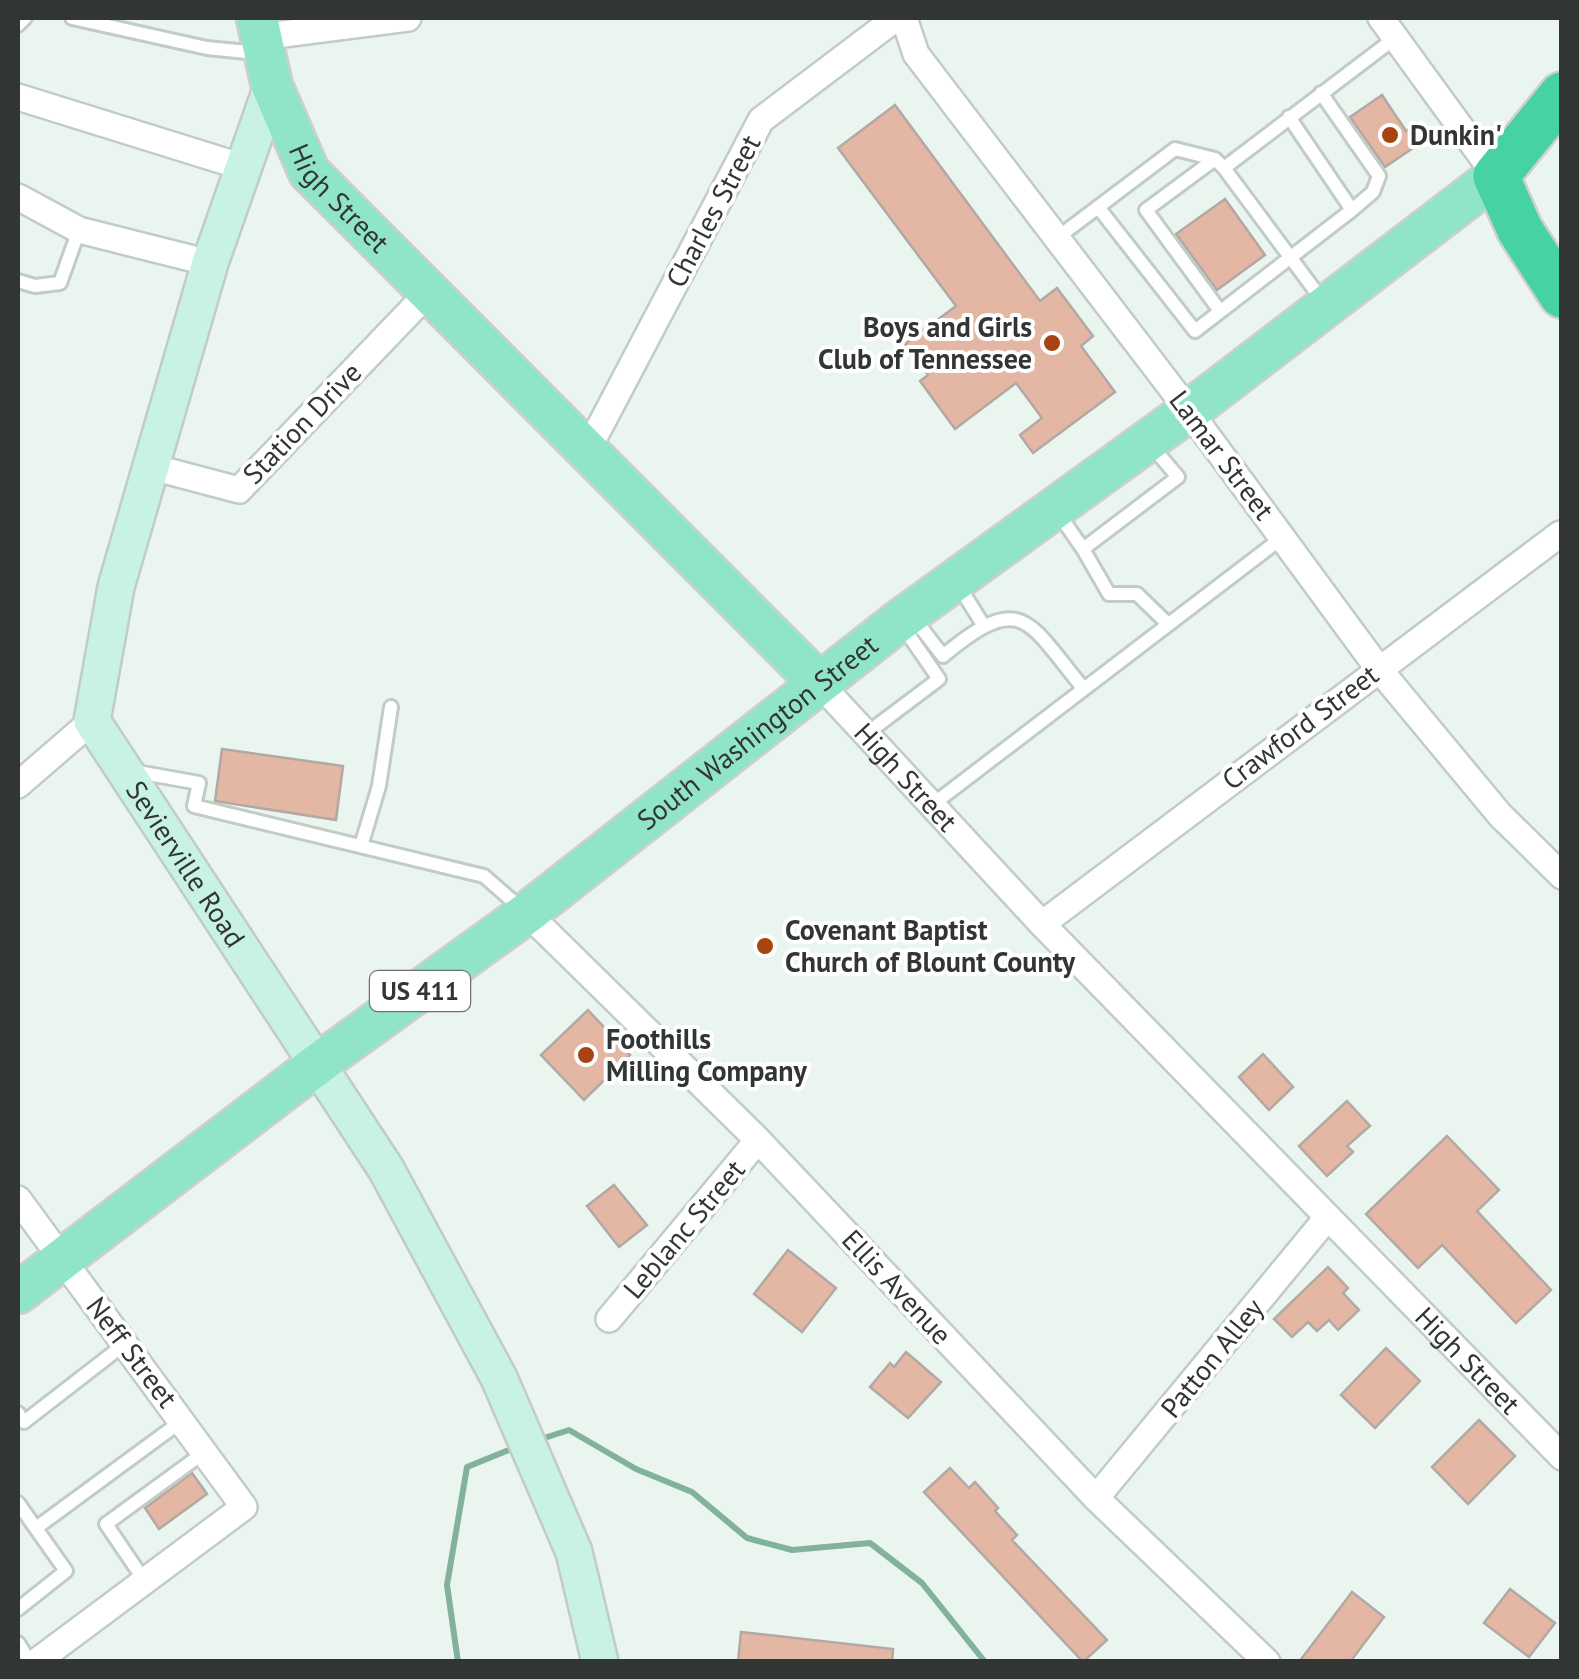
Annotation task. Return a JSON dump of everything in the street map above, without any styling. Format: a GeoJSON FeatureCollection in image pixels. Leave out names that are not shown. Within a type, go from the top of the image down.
{"type":"FeatureCollection","features":[{"type":"Feature","properties":{"kind":"highway"},"geometry":{"type":"LineString","coordinates":[[1496,176],[1562,95]]}},
{"type":"Feature","properties":{"kind":"highway"},"geometry":{"type":"LineString","coordinates":[[1496,176],[1549,218],[1562,236]]}},
{"type":"Feature","properties":{"kind":"highway"},"geometry":{"type":"LineString","coordinates":[[1496,176],[1520,230],[1562,295]]}},
{"type":"Feature","properties":{"kind":"main road","name":"High Street"},"geometry":{"type":"LineString","coordinates":[[263,49],[309,172],[819,683]]}},
{"type":"Feature","properties":{"kind":"main road","name":"South Washington Street"},"geometry":{"type":"LineString","coordinates":[[18,1294],[318,1064],[527,913],[706,776],[819,683],[1189,411],[1496,176]]}},
{"type":"Feature","properties":{"kind":"street"},"geometry":{"type":"LineString","coordinates":[[18,785],[92,722],[116,586],[210,263],[243,167],[263,49],[408,18]]}},
{"type":"Feature","properties":{"kind":"street","name":"Charles Street"},"geometry":{"type":"LineString","coordinates":[[587,451],[761,120],[896,18]]}},
{"type":"Feature","properties":{"kind":"street","name":"Lamar Street"},"geometry":{"type":"LineString","coordinates":[[904,18],[916,54],[1189,411],[1378,668],[1500,815],[1562,876]]}},
{"type":"Feature","properties":{"kind":"street"},"geometry":{"type":"LineString","coordinates":[[1388,28],[1496,176]]}},
{"type":"Feature","properties":{"kind":"street"},"geometry":{"type":"LineString","coordinates":[[18,97],[243,167]]}},
{"type":"Feature","properties":{"kind":"street"},"geometry":{"type":"LineString","coordinates":[[18,197],[79,230],[210,263]]}},
{"type":"Feature","properties":{"kind":"street","name":"Station Drive"},"geometry":{"type":"LineString","coordinates":[[152,467],[239,490],[428,293]]}},
{"type":"Feature","properties":{"kind":"street","name":"Crawford Street"},"geometry":{"type":"LineString","coordinates":[[1042,924],[1560,534]]}},
{"type":"Feature","properties":{"kind":"street","name":"High Street"},"geometry":{"type":"LineString","coordinates":[[819,683],[1042,924],[1562,1457]]}},
{"type":"Feature","properties":{"kind":"street","name":"Sevierville Road"},"geometry":{"type":"LineString","coordinates":[[92,722],[386,1170],[499,1378],[548,1483],[574,1552],[600,1662]]}},
{"type":"Feature","properties":{"kind":"street","name":"Ellis Avenue"},"geometry":{"type":"LineString","coordinates":[[527,913],[758,1140],[1096,1498],[1267,1662]]}},
{"type":"Feature","properties":{"kind":"street","name":"Leblanc Street"},"geometry":{"type":"LineString","coordinates":[[609,1319],[758,1140]]}},
{"type":"Feature","properties":{"kind":"street","name":"Neff Street"},"geometry":{"type":"LineString","coordinates":[[18,1199],[244,1506],[144,1580]]}},
{"type":"Feature","properties":{"kind":"street","name":"Patton Alley"},"geometry":{"type":"LineString","coordinates":[[1096,1498],[1327,1218]]}},
{"type":"Feature","properties":{"kind":"street"},"geometry":{"type":"LineString","coordinates":[[33,1662],[144,1580]]}},
{"type":"Feature","properties":{"kind":"street"},"geometry":{"type":"LineString","coordinates":[[587,1662],[590,1618]]}},
{"type":"Feature","properties":{"kind":"lane"},"geometry":{"type":"LineString","coordinates":[[18,25],[25,18]]}},
{"type":"Feature","properties":{"kind":"lane"},"geometry":{"type":"LineString","coordinates":[[72,18],[207,48],[263,49]]}},
{"type":"Feature","properties":{"kind":"lane"},"geometry":{"type":"LineString","coordinates":[[1220,311],[1146,210],[1289,118],[1321,93],[1388,28]]}},
{"type":"Feature","properties":{"kind":"lane"},"geometry":{"type":"LineString","coordinates":[[1098,207],[1195,331],[1373,192],[1379,176],[1321,93]]}},
{"type":"Feature","properties":{"kind":"lane"},"geometry":{"type":"LineString","coordinates":[[1289,118],[1352,210]]}},
{"type":"Feature","properties":{"kind":"lane"},"geometry":{"type":"LineString","coordinates":[[1057,238],[1174,149],[1219,163],[1326,306]]}},
{"type":"Feature","properties":{"kind":"lane"},"geometry":{"type":"LineString","coordinates":[[18,281],[35,286],[60,284],[79,230]]}},
{"type":"Feature","properties":{"kind":"lane"},"geometry":{"type":"LineString","coordinates":[[1082,548],[1178,478],[1148,441]]}},
{"type":"Feature","properties":{"kind":"lane"},"geometry":{"type":"LineString","coordinates":[[1054,507],[1109,594],[1137,594],[1168,624]]}},
{"type":"Feature","properties":{"kind":"lane"},"geometry":{"type":"LineString","coordinates":[[930,806],[1283,537]]}},
{"type":"Feature","properties":{"kind":"lane"},"geometry":{"type":"LineString","coordinates":[[956,580],[982,623]]}},
{"type":"Feature","properties":{"kind":"lane"},"geometry":{"type":"LineString","coordinates":[[905,618],[943,656],[982,623],[1004,616],[1033,628],[1083,688]]}},
{"type":"Feature","properties":{"kind":"lane"},"geometry":{"type":"LineString","coordinates":[[866,734],[939,679],[905,618]]}},
{"type":"Feature","properties":{"kind":"lane"},"geometry":{"type":"LineString","coordinates":[[361,846],[379,786],[390,707]]}},
{"type":"Feature","properties":{"kind":"lane"},"geometry":{"type":"LineString","coordinates":[[120,769],[198,783],[194,806],[484,876],[527,913]]}},
{"type":"Feature","properties":{"kind":"lane"},"geometry":{"type":"LineString","coordinates":[[18,1413],[24,1422],[126,1344]]}},
{"type":"Feature","properties":{"kind":"lane"},"geometry":{"type":"LineString","coordinates":[[36,1528],[184,1420]]}},
{"type":"Feature","properties":{"kind":"lane"},"geometry":{"type":"LineString","coordinates":[[144,1580],[106,1524],[207,1451]]}},
{"type":"Feature","properties":{"kind":"lane"},"geometry":{"type":"LineString","coordinates":[[18,1504],[66,1571],[18,1609]]}},
{"type":"Feature","properties":{"kind":"lane"},"geometry":{"type":"LineString","coordinates":[[18,1643],[33,1662]]}},
{"type":"Feature","properties":{"kind":"building","name":"Dunkin'"},"geometry":{"type":"Polygon","coordinates":[[[1382,95],[1406,131],[1415,125],[1425,140],[1385,167],[1350,117],[1382,95]]]}},
{"type":"Feature","properties":{"kind":"building"},"geometry":{"type":"Polygon","coordinates":[[[895,105],[1040,301],[1057,288],[1093,336],[1081,346],[1115,392],[1033,453],[1020,435],[1042,418],[1016,383],[955,429],[920,381],[928,375],[905,344],[956,306],[838,148],[895,105]]]}},
{"type":"Feature","properties":{"kind":"building"},"geometry":{"type":"Polygon","coordinates":[[[1225,199],[1265,255],[1217,290],[1176,234],[1225,199]]]}},
{"type":"Feature","properties":{"kind":"building"},"geometry":{"type":"Polygon","coordinates":[[[222,749],[343,766],[336,820],[215,801],[222,749]]]}},
{"type":"Feature","properties":{"kind":"building","name":"Foothills Milling Company"},"geometry":{"type":"Polygon","coordinates":[[[588,1010],[630,1055],[584,1100],[541,1055],[588,1010]]]}},
{"type":"Feature","properties":{"kind":"building"},"geometry":{"type":"Polygon","coordinates":[[[1263,1054],[1293,1087],[1269,1110],[1239,1077],[1263,1054]]]}},
{"type":"Feature","properties":{"kind":"building"},"geometry":{"type":"Polygon","coordinates":[[[1347,1101],[1370,1126],[1347,1146],[1353,1152],[1327,1176],[1299,1146],[1347,1101]]]}},
{"type":"Feature","properties":{"kind":"building"},"geometry":{"type":"Polygon","coordinates":[[[1447,1136],[1499,1190],[1477,1211],[1551,1290],[1516,1323],[1442,1245],[1418,1268],[1366,1214],[1447,1136]]]}},
{"type":"Feature","properties":{"kind":"building"},"geometry":{"type":"Polygon","coordinates":[[[614,1185],[647,1225],[619,1247],[587,1206],[614,1185]]]}},
{"type":"Feature","properties":{"kind":"building"},"geometry":{"type":"Polygon","coordinates":[[[788,1250],[836,1288],[802,1332],[754,1294],[788,1250]]]}},
{"type":"Feature","properties":{"kind":"building"},"geometry":{"type":"Polygon","coordinates":[[[1328,1267],[1348,1288],[1343,1293],[1359,1310],[1338,1330],[1329,1320],[1317,1331],[1308,1322],[1292,1337],[1274,1319],[1328,1267]]]}},
{"type":"Feature","properties":{"kind":"building"},"geometry":{"type":"Polygon","coordinates":[[[1386,1348],[1420,1381],[1375,1428],[1341,1395],[1386,1348]]]}},
{"type":"Feature","properties":{"kind":"building"},"geometry":{"type":"Polygon","coordinates":[[[906,1352],[941,1382],[908,1418],[870,1387],[890,1363],[894,1367],[906,1352]]]}},
{"type":"Feature","properties":{"kind":"building"},"geometry":{"type":"Polygon","coordinates":[[[1479,1420],[1515,1456],[1468,1504],[1432,1467],[1479,1420]]]}},
{"type":"Feature","properties":{"kind":"building"},"geometry":{"type":"Polygon","coordinates":[[[950,1468],[969,1488],[975,1482],[1017,1535],[1012,1540],[1107,1640],[1083,1662],[924,1492],[950,1468]]]}},
{"type":"Feature","properties":{"kind":"building"},"geometry":{"type":"Polygon","coordinates":[[[192,1473],[207,1494],[159,1529],[145,1508],[192,1473]]]}},
{"type":"Feature","properties":{"kind":"building"},"geometry":{"type":"Polygon","coordinates":[[[1510,1589],[1555,1623],[1529,1657],[1484,1623],[1510,1589]]]}},
{"type":"Feature","properties":{"kind":"building"},"geometry":{"type":"Polygon","coordinates":[[[1352,1592],[1384,1617],[1350,1662],[1299,1662],[1352,1592]]]}},
{"type":"Feature","properties":{"kind":"building"},"geometry":{"type":"Polygon","coordinates":[[[741,1632],[893,1649],[892,1662],[738,1662],[741,1632]]]}},
{"type":"Feature","properties":{"kind":"waterway"},"geometry":{"type":"LineString","coordinates":[[538,1440],[569,1430],[636,1469],[692,1492],[747,1538],[792,1550],[870,1543],[922,1583],[985,1662]]}},
{"type":"Feature","properties":{"kind":"waterway"},"geometry":{"type":"LineString","coordinates":[[458,1662],[447,1585],[467,1467],[516,1447]]}},
{"type":"Feature","properties":{"kind":"place","name":"Dunkin'"},"geometry":{"type":"Point","coordinates":[1390,135]}},
{"type":"Feature","properties":{"kind":"place","name":"Boys and Girls Club of Tennessee"},"geometry":{"type":"Point","coordinates":[1052,343]}},
{"type":"Feature","properties":{"kind":"place","name":"Covenant Baptist Church of Blount County"},"geometry":{"type":"Point","coordinates":[765,946]}},
{"type":"Feature","properties":{"kind":"place","name":"Foothills Milling Company"},"geometry":{"type":"Point","coordinates":[586,1055]}}]}
